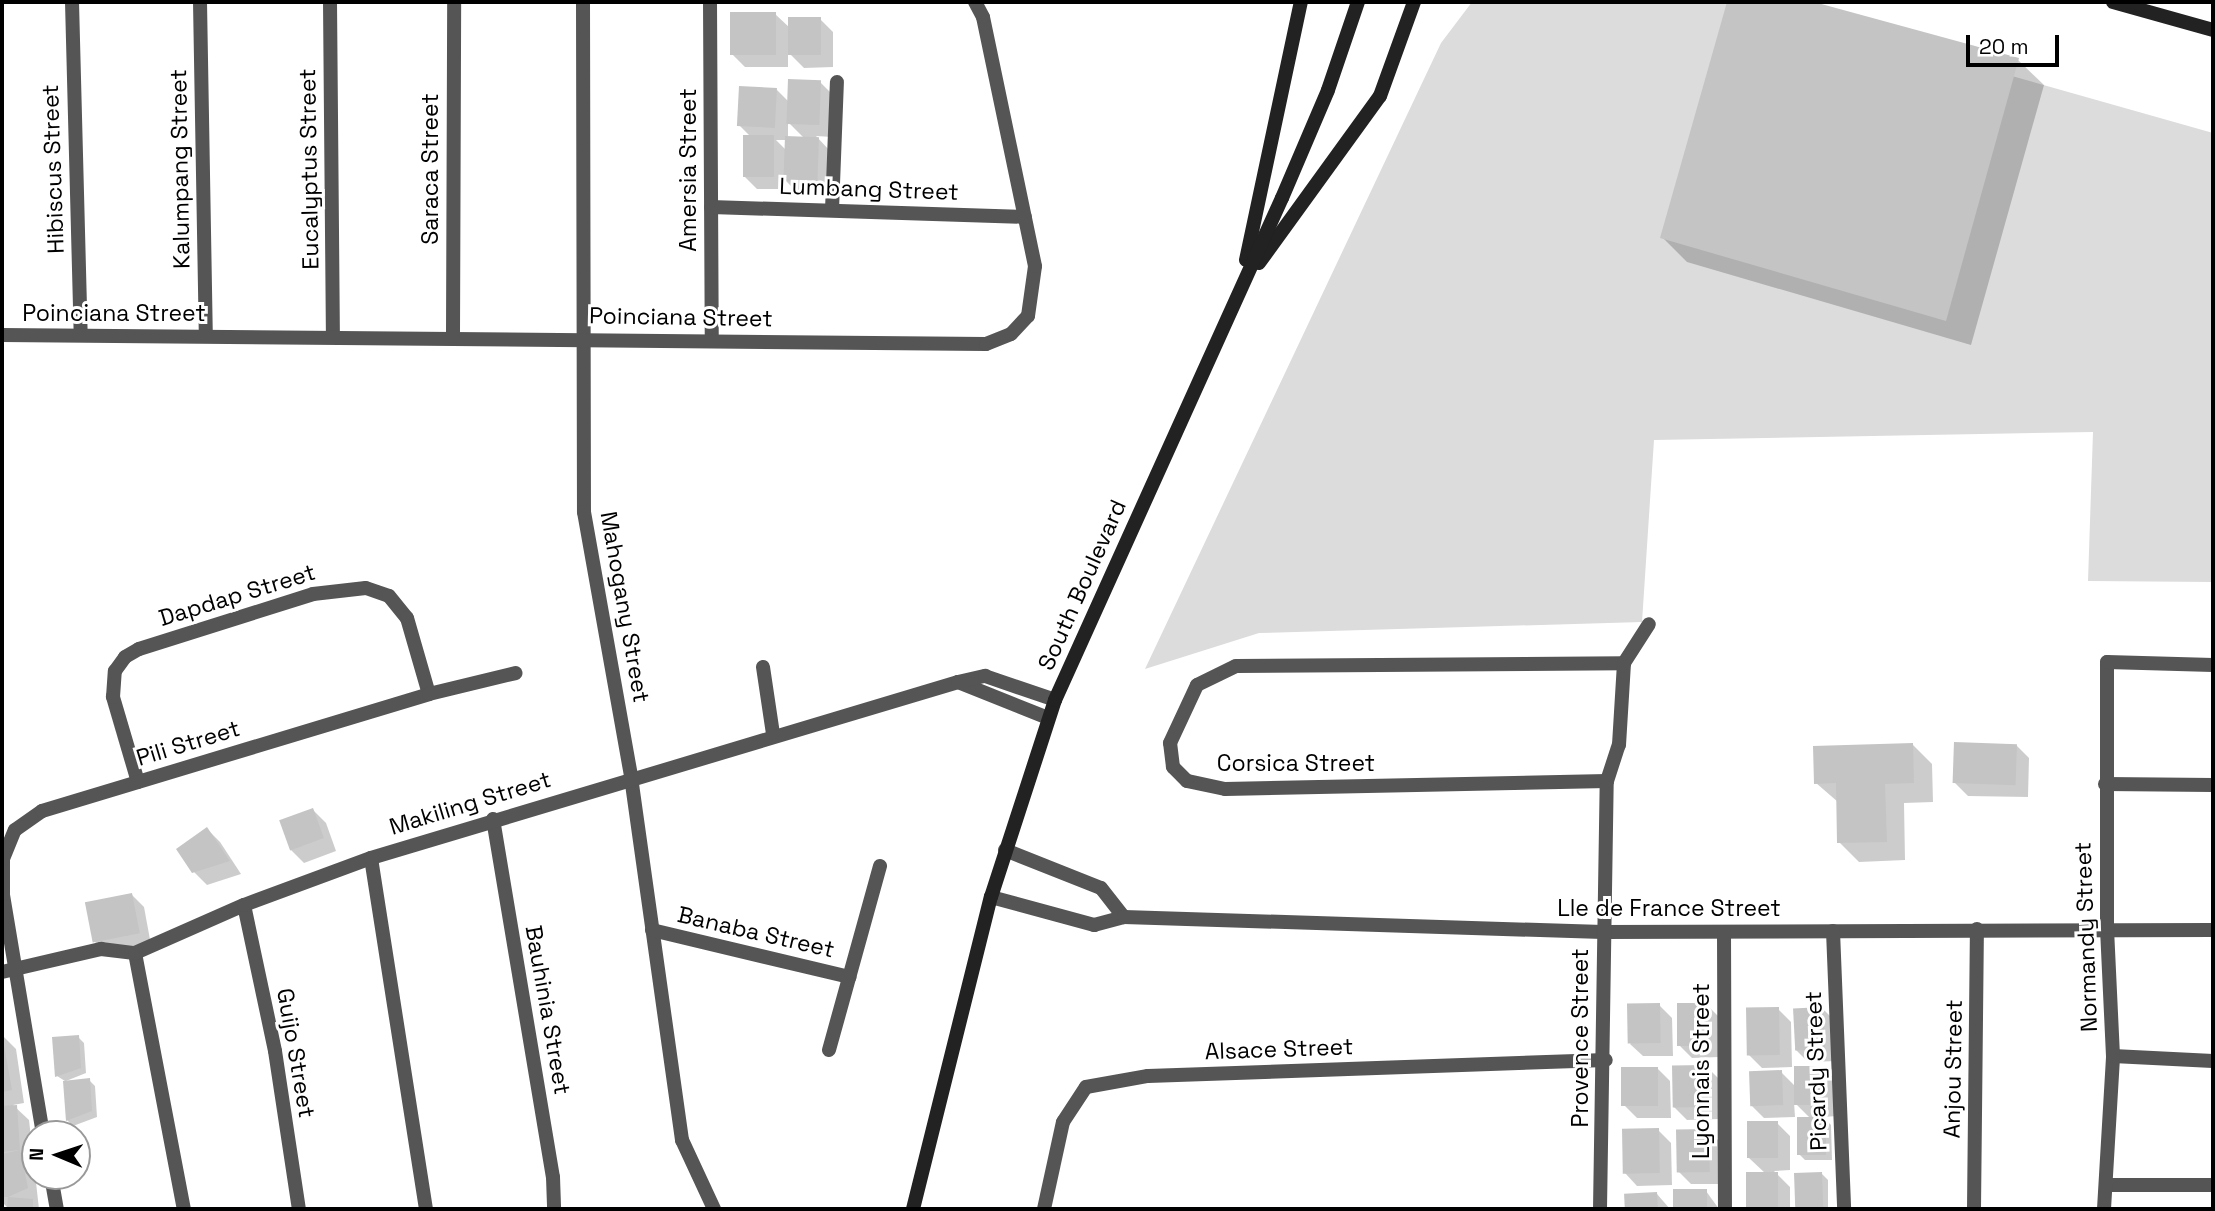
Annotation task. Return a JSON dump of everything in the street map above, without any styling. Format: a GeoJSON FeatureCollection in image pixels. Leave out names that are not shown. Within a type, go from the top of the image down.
{"type":"FeatureCollection","features":[{"type":"Feature","properties":{"kind":"main road"},"geometry":{"type":"LineString","coordinates":[[1242,282],[1301,2]]}},
{"type":"Feature","properties":{"kind":"main road","name":"South Boulevard"},"geometry":{"type":"LineString","coordinates":[[912,1209],[991,897],[1048,718],[1328,90],[1358,2]]}},
{"type":"Feature","properties":{"kind":"main road"},"geometry":{"type":"LineString","coordinates":[[1242,282],[1380,96],[1414,2]]}},
{"type":"Feature","properties":{"kind":"main road"},"geometry":{"type":"LineString","coordinates":[[2113,2],[2213,30]]}},
{"type":"Feature","properties":{"kind":"street","name":"Hibiscus Street"},"geometry":{"type":"LineString","coordinates":[[72,2],[81,335]]}},
{"type":"Feature","properties":{"kind":"street","name":"Kalumpang Street"},"geometry":{"type":"LineString","coordinates":[[200,2],[206,335]]}},
{"type":"Feature","properties":{"kind":"street","name":"Eucalyptus Street"},"geometry":{"type":"LineString","coordinates":[[330,2],[333,336]]}},
{"type":"Feature","properties":{"kind":"street","name":"Saraca Street"},"geometry":{"type":"LineString","coordinates":[[453,336],[454,2]]}},
{"type":"Feature","properties":{"kind":"street","name":"Mahogany Street"},"geometry":{"type":"LineString","coordinates":[[583,2],[580,338],[584,512],[631,777],[682,1140],[714,1209]]}},
{"type":"Feature","properties":{"kind":"street","name":"Amersia Street"},"geometry":{"type":"LineString","coordinates":[[710,2],[712,339]]}},
{"type":"Feature","properties":{"kind":"street","name":"Poinciana Street"},"geometry":{"type":"LineString","coordinates":[[2,335],[453,336],[986,344],[1011,334],[1028,316],[1034,292],[1035,266],[983,18],[975,2]]}},
{"type":"Feature","properties":{"kind":"street"},"geometry":{"type":"LineString","coordinates":[[832,210],[837,82]]}},
{"type":"Feature","properties":{"kind":"street","name":"Lumbang Street"},"geometry":{"type":"LineString","coordinates":[[711,206],[1026,218]]}},
{"type":"Feature","properties":{"kind":"street","name":"Dapdap Street"},"geometry":{"type":"LineString","coordinates":[[138,782],[113,697],[115,671],[125,657],[139,649],[313,594],[354,588],[389,596],[407,618],[429,694]]}},
{"type":"Feature","properties":{"kind":"street","name":"Provence Street"},"geometry":{"type":"LineString","coordinates":[[1600,1209],[1606,1060],[1603,932],[1607,781],[1619,745],[1624,663],[1649,624]]}},
{"type":"Feature","properties":{"kind":"street","name":"Normandy Street"},"geometry":{"type":"LineString","coordinates":[[2104,1209],[2113,1056],[2107,927],[2107,662],[2213,665]]}},
{"type":"Feature","properties":{"kind":"street","name":"Corsica Street"},"geometry":{"type":"LineString","coordinates":[[1607,781],[1225,789],[1187,781],[1173,767],[1170,743],[1197,685],[1236,666],[1624,663]]}},
{"type":"Feature","properties":{"kind":"street"},"geometry":{"type":"LineString","coordinates":[[763,667],[773,734]]}},
{"type":"Feature","properties":{"kind":"street","name":"Pili Street"},"geometry":{"type":"LineString","coordinates":[[40,1120],[7,971],[3,859],[15,830],[42,811],[429,694],[516,673]]}},
{"type":"Feature","properties":{"kind":"street","name":"Makiling Street"},"geometry":{"type":"LineString","coordinates":[[135,953],[244,905],[371,858],[773,734],[958,682],[985,676],[1055,701]]}},
{"type":"Feature","properties":{"kind":"street"},"geometry":{"type":"LineString","coordinates":[[958,682],[1048,718]]}},
{"type":"Feature","properties":{"kind":"street"},"geometry":{"type":"LineString","coordinates":[[2105,784],[2213,785]]}},
{"type":"Feature","properties":{"kind":"street","name":"Bauhinia Street"},"geometry":{"type":"LineString","coordinates":[[493,819],[553,1177],[554,1209]]}},
{"type":"Feature","properties":{"kind":"street"},"geometry":{"type":"LineString","coordinates":[[1005,850],[1101,888],[1124,917]]}},
{"type":"Feature","properties":{"kind":"street"},"geometry":{"type":"LineString","coordinates":[[371,858],[426,1209]]}},
{"type":"Feature","properties":{"kind":"street","name":"Banaba Street"},"geometry":{"type":"LineString","coordinates":[[829,1050],[880,866]]}},
{"type":"Feature","properties":{"kind":"street","name":"Lle de France Street"},"geometry":{"type":"LineString","coordinates":[[991,897],[1094,925],[1124,917],[1603,932],[2107,927],[2213,930]]}},
{"type":"Feature","properties":{"kind":"street","name":"Guijo Street"},"geometry":{"type":"LineString","coordinates":[[244,905],[275,1051],[299,1209]]}},
{"type":"Feature","properties":{"kind":"street","name":"Anjou Street"},"geometry":{"type":"LineString","coordinates":[[1974,1209],[1978,929]]}},
{"type":"Feature","properties":{"kind":"street","name":"Banaba Street"},"geometry":{"type":"LineString","coordinates":[[652,930],[849,977]]}},
{"type":"Feature","properties":{"kind":"street","name":"Picardy Street"},"geometry":{"type":"LineString","coordinates":[[1833,931],[1844,1209]]}},
{"type":"Feature","properties":{"kind":"street","name":"Lyonnais Street"},"geometry":{"type":"LineString","coordinates":[[1724,932],[1725,1209]]}},
{"type":"Feature","properties":{"kind":"street"},"geometry":{"type":"LineString","coordinates":[[7,971],[101,949],[135,953],[184,1209]]}},
{"type":"Feature","properties":{"kind":"street"},"geometry":{"type":"LineString","coordinates":[[2113,1056],[2213,1061]]}},
{"type":"Feature","properties":{"kind":"street","name":"Alsace Street"},"geometry":{"type":"LineString","coordinates":[[1044,1209],[1063,1122],[1086,1087],[1148,1076],[1606,1060]]}},
{"type":"Feature","properties":{"kind":"street"},"geometry":{"type":"LineString","coordinates":[[2106,1185],[2213,1185]]}},
{"type":"Feature","properties":{"kind":"street"},"geometry":{"type":"LineString","coordinates":[[54,1190],[57,1209]]}},
{"type":"Feature","properties":{"kind":"shaded area"},"geometry":{"type":"Polygon","coordinates":[[[1472,2],[1751,2],[2213,133],[2213,582],[2088,581],[2093,432],[1654,440],[1642,622],[1259,633],[1145,669],[1441,43],[1472,2]]]}},
{"type":"Feature","properties":{"kind":"building"},"geometry":{"type":"Polygon","coordinates":[[[1727,2],[1814,2],[2019,58],[1946,321],[1660,238],[1727,2]]]}},
{"type":"Feature","properties":{"kind":"building"},"geometry":{"type":"Polygon","coordinates":[[[730,12],[776,12],[776,55],[730,55],[730,12]]]}},
{"type":"Feature","properties":{"kind":"building"},"geometry":{"type":"Polygon","coordinates":[[[788,17],[821,17],[821,55],[788,55],[788,17]]]}},
{"type":"Feature","properties":{"kind":"building"},"geometry":{"type":"Polygon","coordinates":[[[788,79],[821,80],[819,125],[786,124],[788,79]]]}},
{"type":"Feature","properties":{"kind":"building"},"geometry":{"type":"Polygon","coordinates":[[[739,86],[777,88],[775,128],[737,126],[739,86]]]}},
{"type":"Feature","properties":{"kind":"building"},"geometry":{"type":"Polygon","coordinates":[[[743,135],[774,135],[774,177],[743,177],[743,135]]]}},
{"type":"Feature","properties":{"kind":"building"},"geometry":{"type":"Polygon","coordinates":[[[785,136],[819,137],[817,182],[783,181],[785,136]]]}},
{"type":"Feature","properties":{"kind":"building"},"geometry":{"type":"Polygon","coordinates":[[[1954,742],[2017,744],[2016,785],[1953,783],[1954,742]]]}},
{"type":"Feature","properties":{"kind":"building"},"geometry":{"type":"Polygon","coordinates":[[[1913,743],[1914,783],[1885,784],[1887,842],[1837,843],[1836,783],[1814,784],[1813,746],[1913,743]]]}},
{"type":"Feature","properties":{"kind":"building"},"geometry":{"type":"Polygon","coordinates":[[[313,808],[324,838],[290,850],[279,820],[313,808]]]}},
{"type":"Feature","properties":{"kind":"building"},"geometry":{"type":"Polygon","coordinates":[[[207,827],[230,861],[192,873],[176,849],[207,827]]]}},
{"type":"Feature","properties":{"kind":"building"},"geometry":{"type":"Polygon","coordinates":[[[132,893],[140,933],[93,942],[85,902],[132,893]]]}},
{"type":"Feature","properties":{"kind":"building"},"geometry":{"type":"Polygon","coordinates":[[[1660,1003],[1661,1043],[1628,1044],[1627,1004],[1660,1003]]]}},
{"type":"Feature","properties":{"kind":"building"},"geometry":{"type":"Polygon","coordinates":[[[1677,1003],[1707,1003],[1707,1046],[1677,1046],[1677,1003]]]}},
{"type":"Feature","properties":{"kind":"building"},"geometry":{"type":"Polygon","coordinates":[[[1779,1007],[1780,1055],[1747,1056],[1746,1008],[1779,1007]]]}},
{"type":"Feature","properties":{"kind":"building"},"geometry":{"type":"Polygon","coordinates":[[[1823,1007],[1825,1049],[1795,1051],[1793,1009],[1823,1007]]]}},
{"type":"Feature","properties":{"kind":"building"},"geometry":{"type":"Polygon","coordinates":[[[2,1034],[12,1090],[2,1092],[2,1034]]]}},
{"type":"Feature","properties":{"kind":"building"},"geometry":{"type":"Polygon","coordinates":[[[79,1035],[81,1068],[55,1077],[52,1037],[79,1035]]]}},
{"type":"Feature","properties":{"kind":"building"},"geometry":{"type":"Polygon","coordinates":[[[1707,1065],[1708,1107],[1673,1108],[1672,1066],[1707,1065]]]}},
{"type":"Feature","properties":{"kind":"building"},"geometry":{"type":"Polygon","coordinates":[[[1794,1066],[1824,1066],[1824,1105],[1794,1105],[1794,1066]]]}},
{"type":"Feature","properties":{"kind":"building"},"geometry":{"type":"Polygon","coordinates":[[[1621,1067],[1658,1067],[1658,1106],[1621,1106],[1621,1067]]]}},
{"type":"Feature","properties":{"kind":"building"},"geometry":{"type":"Polygon","coordinates":[[[1782,1070],[1783,1105],[1750,1106],[1749,1071],[1782,1070]]]}},
{"type":"Feature","properties":{"kind":"building"},"geometry":{"type":"Polygon","coordinates":[[[90,1078],[92,1111],[66,1120],[63,1081],[90,1078]]]}},
{"type":"Feature","properties":{"kind":"building"},"geometry":{"type":"Polygon","coordinates":[[[17,1105],[20,1150],[2,1152],[2,1106],[17,1105]]]}},
{"type":"Feature","properties":{"kind":"building"},"geometry":{"type":"Polygon","coordinates":[[[1797,1117],[1826,1117],[1826,1155],[1797,1155],[1797,1117]]]}},
{"type":"Feature","properties":{"kind":"building"},"geometry":{"type":"Polygon","coordinates":[[[1747,1121],[1778,1121],[1778,1158],[1747,1158],[1747,1121]]]}},
{"type":"Feature","properties":{"kind":"building"},"geometry":{"type":"Polygon","coordinates":[[[1659,1128],[1660,1173],[1623,1174],[1622,1129],[1659,1128]]]}},
{"type":"Feature","properties":{"kind":"building"},"geometry":{"type":"Polygon","coordinates":[[[1709,1129],[1710,1172],[1677,1173],[1676,1130],[1709,1129]]]}},
{"type":"Feature","properties":{"kind":"building"},"geometry":{"type":"Polygon","coordinates":[[[20,1150],[21,1190],[24,1190],[2,1197],[2,1154],[20,1150]]]}},
{"type":"Feature","properties":{"kind":"building"},"geometry":{"type":"Polygon","coordinates":[[[1746,1172],[1778,1172],[1778,1208],[1746,1208],[1746,1172]]]}},
{"type":"Feature","properties":{"kind":"building"},"geometry":{"type":"Polygon","coordinates":[[[1822,1172],[1823,1209],[1795,1209],[1794,1173],[1822,1172]]]}},
{"type":"Feature","properties":{"kind":"building"},"geometry":{"type":"Polygon","coordinates":[[[1673,1189],[1707,1189],[1707,1209],[1673,1209],[1673,1189]]]}},
{"type":"Feature","properties":{"kind":"building"},"geometry":{"type":"Polygon","coordinates":[[[1657,1192],[1658,1209],[1625,1209],[1624,1194],[1657,1192]]]}},
{"type":"Feature","properties":{"kind":"building"},"geometry":{"type":"Polygon","coordinates":[[[8,1197],[33,1199],[33,1209],[7,1209],[8,1197]]]}}]}
